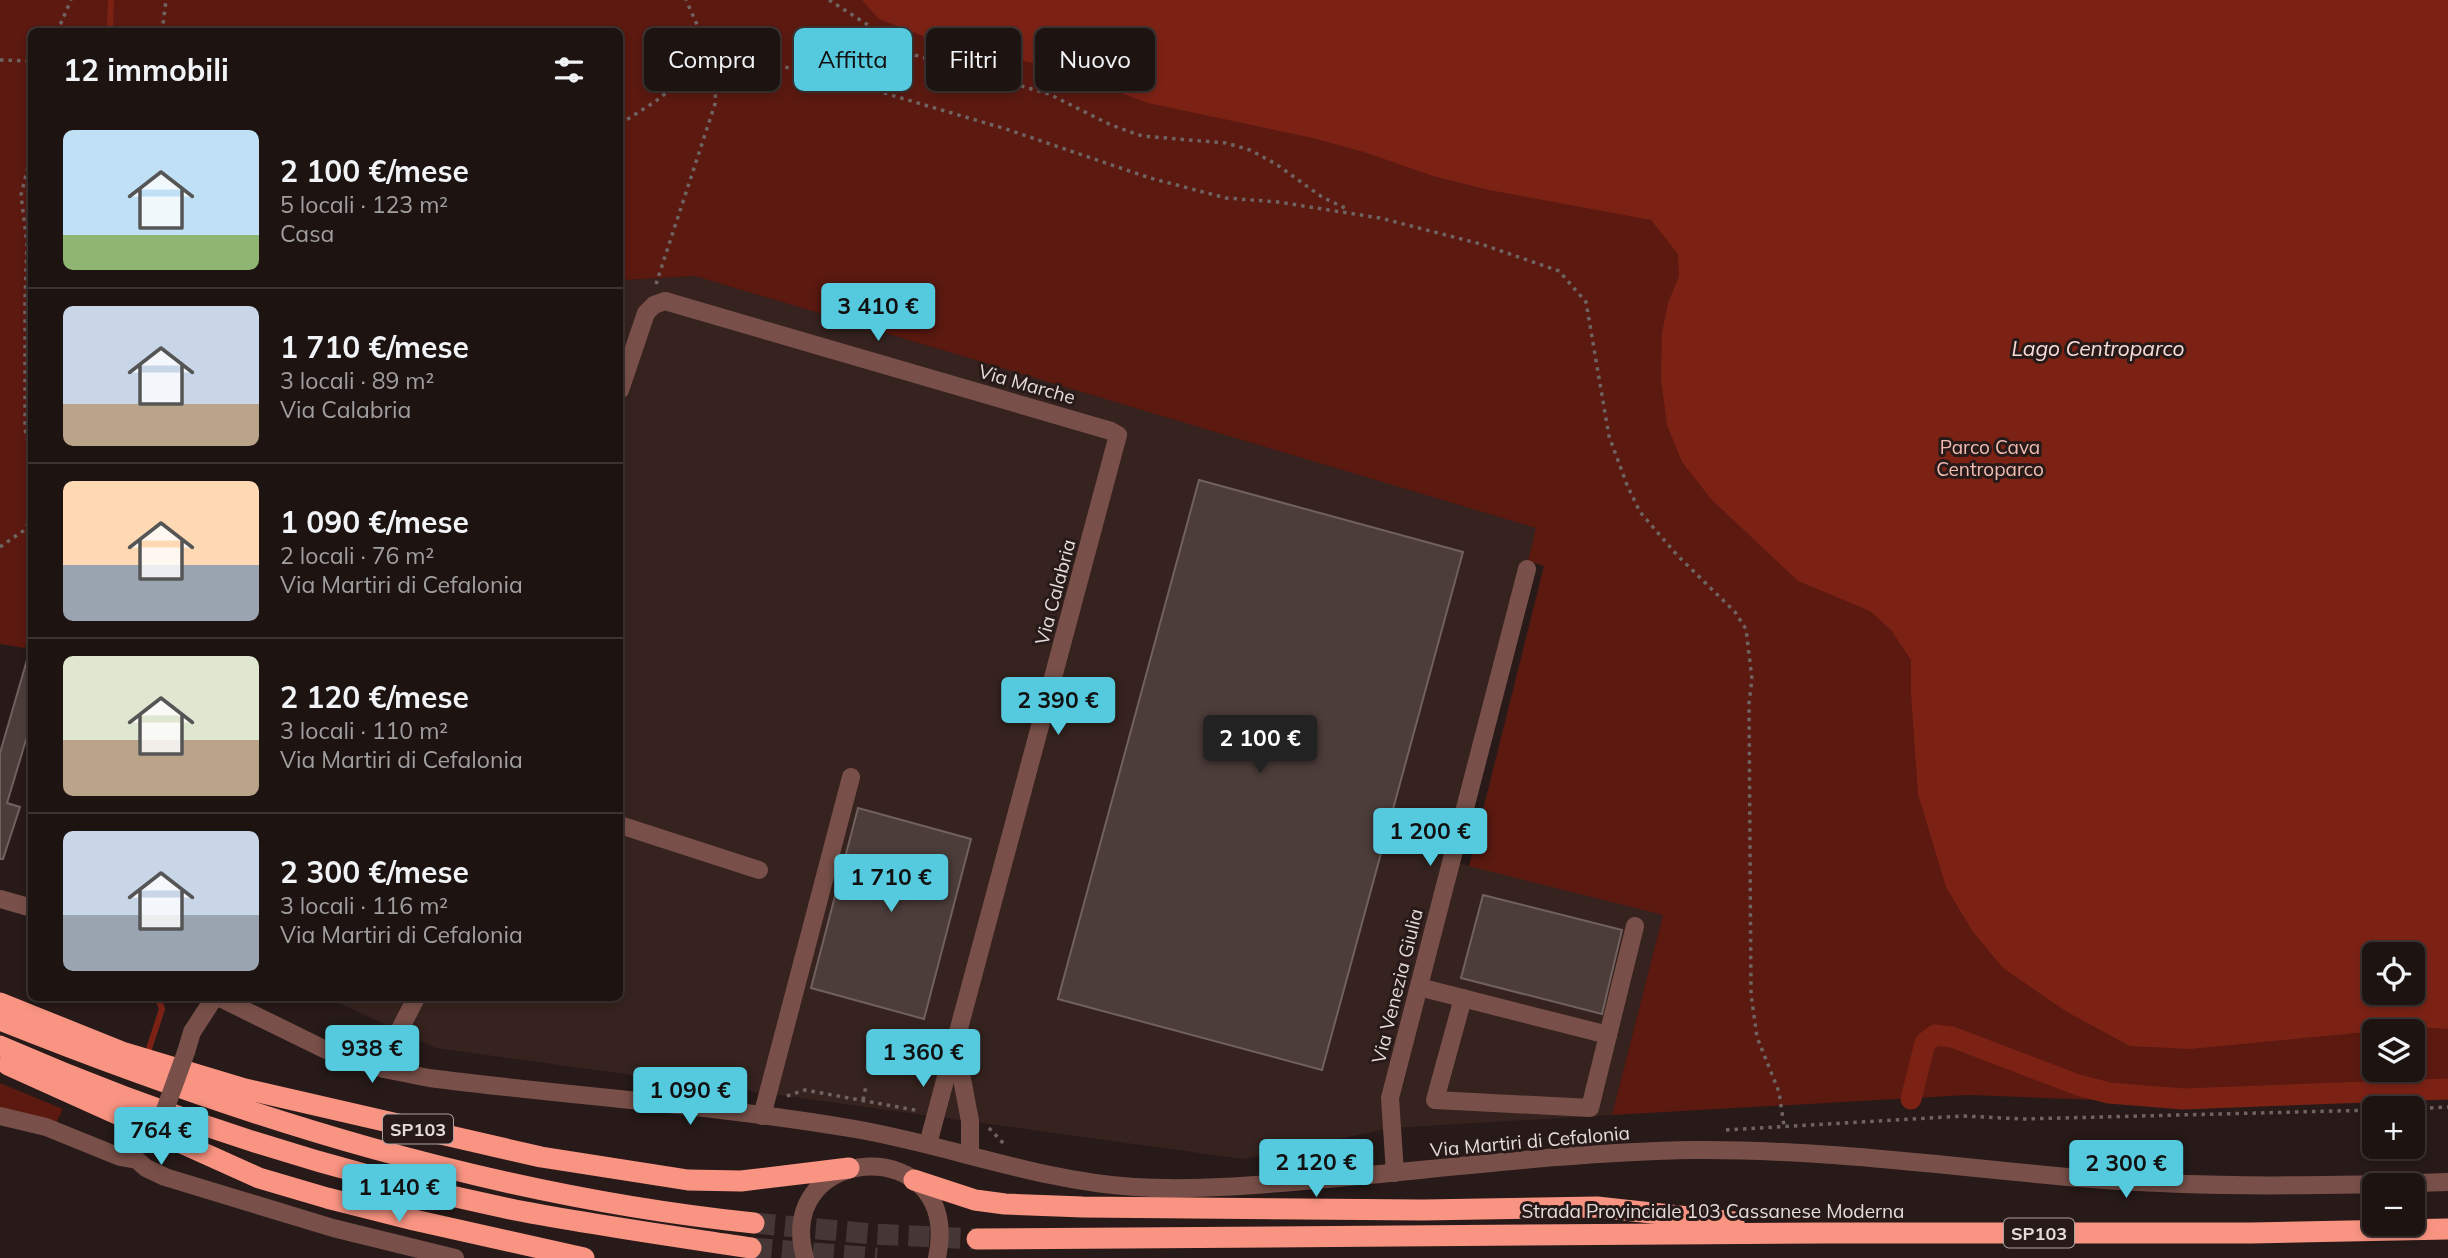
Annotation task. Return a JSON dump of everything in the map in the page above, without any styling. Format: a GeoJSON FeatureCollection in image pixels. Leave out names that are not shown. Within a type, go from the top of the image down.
{"type":"FeatureCollection","features":[{"type":"Feature","properties":{"kind":"highway","name":"SP103"},"geometry":{"type":"LineString","coordinates":[[0,1003],[122,1052],[246,1089],[541,1157],[688,1180],[741,1181],[849,1168]]}},
{"type":"Feature","properties":{"kind":"highway","name":"SP103"},"geometry":{"type":"LineString","coordinates":[[0,1020],[127,1070],[357,1145],[528,1188],[665,1212],[754,1223]]}},
{"type":"Feature","properties":{"kind":"highway"},"geometry":{"type":"LineString","coordinates":[[0,1046],[206,1126],[379,1177],[515,1209],[613,1228],[751,1248]]}},
{"type":"Feature","properties":{"kind":"highway"},"geometry":{"type":"LineString","coordinates":[[0,1061],[259,1178],[414,1220],[584,1258]]}},
{"type":"Feature","properties":{"kind":"highway","name":"SP103"},"geometry":{"type":"LineString","coordinates":[[914,1180],[975,1200],[1005,1204],[1083,1208],[1423,1210],[1597,1207],[1823,1233]]}},
{"type":"Feature","properties":{"kind":"highway","name":"Strada Provinciale 103 Cassanese Moderna"},"geometry":{"type":"LineString","coordinates":[[977,1238],[2251,1233],[2448,1229]]}},
{"type":"Feature","properties":{"kind":"street","name":"Via Marche"},"geometry":{"type":"LineString","coordinates":[[646,313],[658,303],[669,302],[1117,434]]}},
{"type":"Feature","properties":{"kind":"street"},"geometry":{"type":"LineString","coordinates":[[623,381],[646,313]]}},
{"type":"Feature","properties":{"kind":"street","name":"Via Calabria"},"geometry":{"type":"LineString","coordinates":[[928,1144],[1117,434]]}},
{"type":"Feature","properties":{"kind":"street","name":"Via Venezia Giulia"},"geometry":{"type":"LineString","coordinates":[[1395,1173],[1390,1098],[1527,569]]}},
{"type":"Feature","properties":{"kind":"street"},"geometry":{"type":"LineString","coordinates":[[762,1116],[851,777]]}},
{"type":"Feature","properties":{"kind":"street"},"geometry":{"type":"LineString","coordinates":[[623,826],[759,870]]}},
{"type":"Feature","properties":{"kind":"street"},"geometry":{"type":"LineString","coordinates":[[0,900],[28,907]]}},
{"type":"Feature","properties":{"kind":"street"},"geometry":{"type":"LineString","coordinates":[[1463,998],[1435,1100],[1590,1108],[1635,926]]}},
{"type":"Feature","properties":{"kind":"street"},"geometry":{"type":"LineString","coordinates":[[1419,987],[1608,1035]]}},
{"type":"Feature","properties":{"kind":"street"},"geometry":{"type":"LineString","coordinates":[[137,1160],[144,1157],[153,1143],[192,1032],[212,1001]]}},
{"type":"Feature","properties":{"kind":"street","name":"Via Martiri di Cefalonia"},"geometry":{"type":"LineString","coordinates":[[226,1001],[326,1050],[384,1069],[429,1079],[858,1129],[1048,1174],[1133,1186],[1236,1187],[1563,1157],[1695,1150],[1863,1157],[2195,1185],[2343,1186],[2448,1182]]}},
{"type":"Feature","properties":{"kind":"street"},"geometry":{"type":"LineString","coordinates":[[384,1069],[414,1001]]}},
{"type":"Feature","properties":{"kind":"street","name":"Via Calabria"},"geometry":{"type":"LineString","coordinates":[[956,1046],[970,1123],[970,1154]]}},
{"type":"Feature","properties":{"kind":"street"},"geometry":{"type":"LineString","coordinates":[[0,1116],[46,1127],[120,1157],[137,1160],[146,1168],[165,1177],[333,1228],[455,1258]]}},
{"type":"Feature","properties":{"kind":"street"},"geometry":{"type":"LineString","coordinates":[[805,1258],[801,1244],[801,1224],[807,1205],[817,1189],[832,1176],[849,1168],[880,1166],[898,1171],[914,1180],[934,1204],[940,1222],[937,1258]]}},
{"type":"Feature","properties":{"kind":"path"},"geometry":{"type":"LineString","coordinates":[[59,28],[71,0]]}},
{"type":"Feature","properties":{"kind":"path"},"geometry":{"type":"LineString","coordinates":[[162,28],[166,0]]}},
{"type":"Feature","properties":{"kind":"path"},"geometry":{"type":"LineString","coordinates":[[686,0],[698,28]]}},
{"type":"Feature","properties":{"kind":"path"},"geometry":{"type":"LineString","coordinates":[[830,0],[915,55],[1049,94],[1111,125],[1142,136],[1226,143],[1250,150],[1276,164],[1296,181],[1322,197],[1354,213]]}},
{"type":"Feature","properties":{"kind":"path"},"geometry":{"type":"LineString","coordinates":[[0,60],[28,61]]}},
{"type":"Feature","properties":{"kind":"path"},"geometry":{"type":"LineString","coordinates":[[780,66],[830,77],[1006,129],[1150,178],[1226,198],[1278,202],[1408,224],[1522,257],[1559,271],[1574,286],[1586,302],[1609,436],[1640,512],[1677,555],[1735,612],[1746,629],[1752,679],[1749,703],[1751,994],[1757,1037],[1779,1092],[1784,1126]]}},
{"type":"Feature","properties":{"kind":"path"},"geometry":{"type":"LineString","coordinates":[[623,122],[668,91]]}},
{"type":"Feature","properties":{"kind":"path"},"geometry":{"type":"LineString","coordinates":[[646,313],[715,104],[716,91]]}},
{"type":"Feature","properties":{"kind":"path"},"geometry":{"type":"LineString","coordinates":[[28,166],[21,195],[27,244],[25,429],[28,441]]}},
{"type":"Feature","properties":{"kind":"path"},"geometry":{"type":"LineString","coordinates":[[0,547],[28,524]]}},
{"type":"Feature","properties":{"kind":"path"},"geometry":{"type":"LineString","coordinates":[[863,1100],[866,1086]]}},
{"type":"Feature","properties":{"kind":"path"},"geometry":{"type":"LineString","coordinates":[[766,1097],[779,1098],[805,1090],[936,1115]]}},
{"type":"Feature","properties":{"kind":"path"},"geometry":{"type":"LineString","coordinates":[[2425,1108],[2448,1107]]}},
{"type":"Feature","properties":{"kind":"path"},"geometry":{"type":"LineString","coordinates":[[1715,1130],[1964,1116],[2023,1119],[2362,1110]]}},
{"type":"Feature","properties":{"kind":"path"},"geometry":{"type":"LineString","coordinates":[[970,1123],[989,1128],[1003,1144],[1016,1147]]}},
{"type":"Feature","properties":{"kind":"shaded area"},"geometry":{"type":"Polygon","coordinates":[[[695,276],[1537,528],[1451,861],[1663,915],[1612,1115],[1391,1128],[1243,1159],[436,1048],[335,1001],[623,1001],[623,279],[695,276]]]}},
{"type":"Feature","properties":{"kind":"green space","name":"Parco Cava Centroparco"},"geometry":{"type":"Polygon","coordinates":[[[0,0],[2448,0],[2448,1094],[2179,1103],[1968,1095],[1612,1115],[1663,915],[1469,866],[1544,566],[1528,561],[1536,528],[695,276],[623,279],[623,28],[28,28],[28,635],[25,648],[0,644],[0,0]]]}},
{"type":"Feature","properties":{"kind":"green space"},"geometry":{"type":"Polygon","coordinates":[[[0,1083],[63,1109],[53,1129],[0,1116],[0,1083]]]}},
{"type":"Feature","properties":{"kind":"water","name":"Lago Centroparco"},"geometry":{"type":"Polygon","coordinates":[[[862,0],[2448,0],[2448,1029],[2425,1027],[2425,1019],[2362,1019],[2362,1032],[2190,1049],[2130,1046],[2067,1012],[2003,968],[1973,932],[1946,887],[1918,794],[1911,660],[1891,630],[1870,611],[1798,581],[1711,499],[1682,462],[1667,425],[1661,379],[1662,333],[1668,303],[1679,276],[1678,254],[1651,220],[1489,190],[1433,176],[1313,138],[1148,103],[1117,91],[1155,91],[1155,28],[1035,28],[1035,63],[1021,60],[1021,28],[926,28],[926,37],[912,32],[912,28],[903,28],[879,19],[862,0]]]}},
{"type":"Feature","properties":{"kind":"building"},"geometry":{"type":"Polygon","coordinates":[[[1199,480],[1463,552],[1322,1070],[1058,999],[1199,480]]]}},
{"type":"Feature","properties":{"kind":"building"},"geometry":{"type":"Polygon","coordinates":[[[28,660],[28,733],[7,803],[20,807],[3,859],[0,859],[0,753],[28,660]]]}},
{"type":"Feature","properties":{"kind":"building"},"geometry":{"type":"Polygon","coordinates":[[[858,808],[971,839],[924,1019],[811,988],[858,808]]]}},
{"type":"Feature","properties":{"kind":"building"},"geometry":{"type":"Polygon","coordinates":[[[1483,895],[1622,930],[1602,1014],[1461,978],[1483,895]]]}},
{"type":"Feature","properties":{"kind":"waterway"},"geometry":{"type":"LineString","coordinates":[[110,28],[111,0]]}},
{"type":"Feature","properties":{"kind":"waterway"},"geometry":{"type":"LineString","coordinates":[[147,1055],[162,1009],[159,1001]]}},
{"type":"Feature","properties":{"kind":"waterway"},"geometry":{"type":"LineString","coordinates":[[1911,1099],[1925,1043],[1935,1035],[1952,1037],[2078,1085],[2109,1093],[2183,1099],[2448,1089]]}},
{"type":"Feature","properties":{"kind":"waterway"},"geometry":{"type":"LineString","coordinates":[[117,1139],[124,1121]]}},
{"type":"Feature","properties":{"kind":"tunnel"},"geometry":{"type":"LineString","coordinates":[[754,1223],[873,1234],[977,1239]]}},
{"type":"Feature","properties":{"kind":"tunnel"},"geometry":{"type":"LineString","coordinates":[[751,1248],[877,1258]]}}]}
